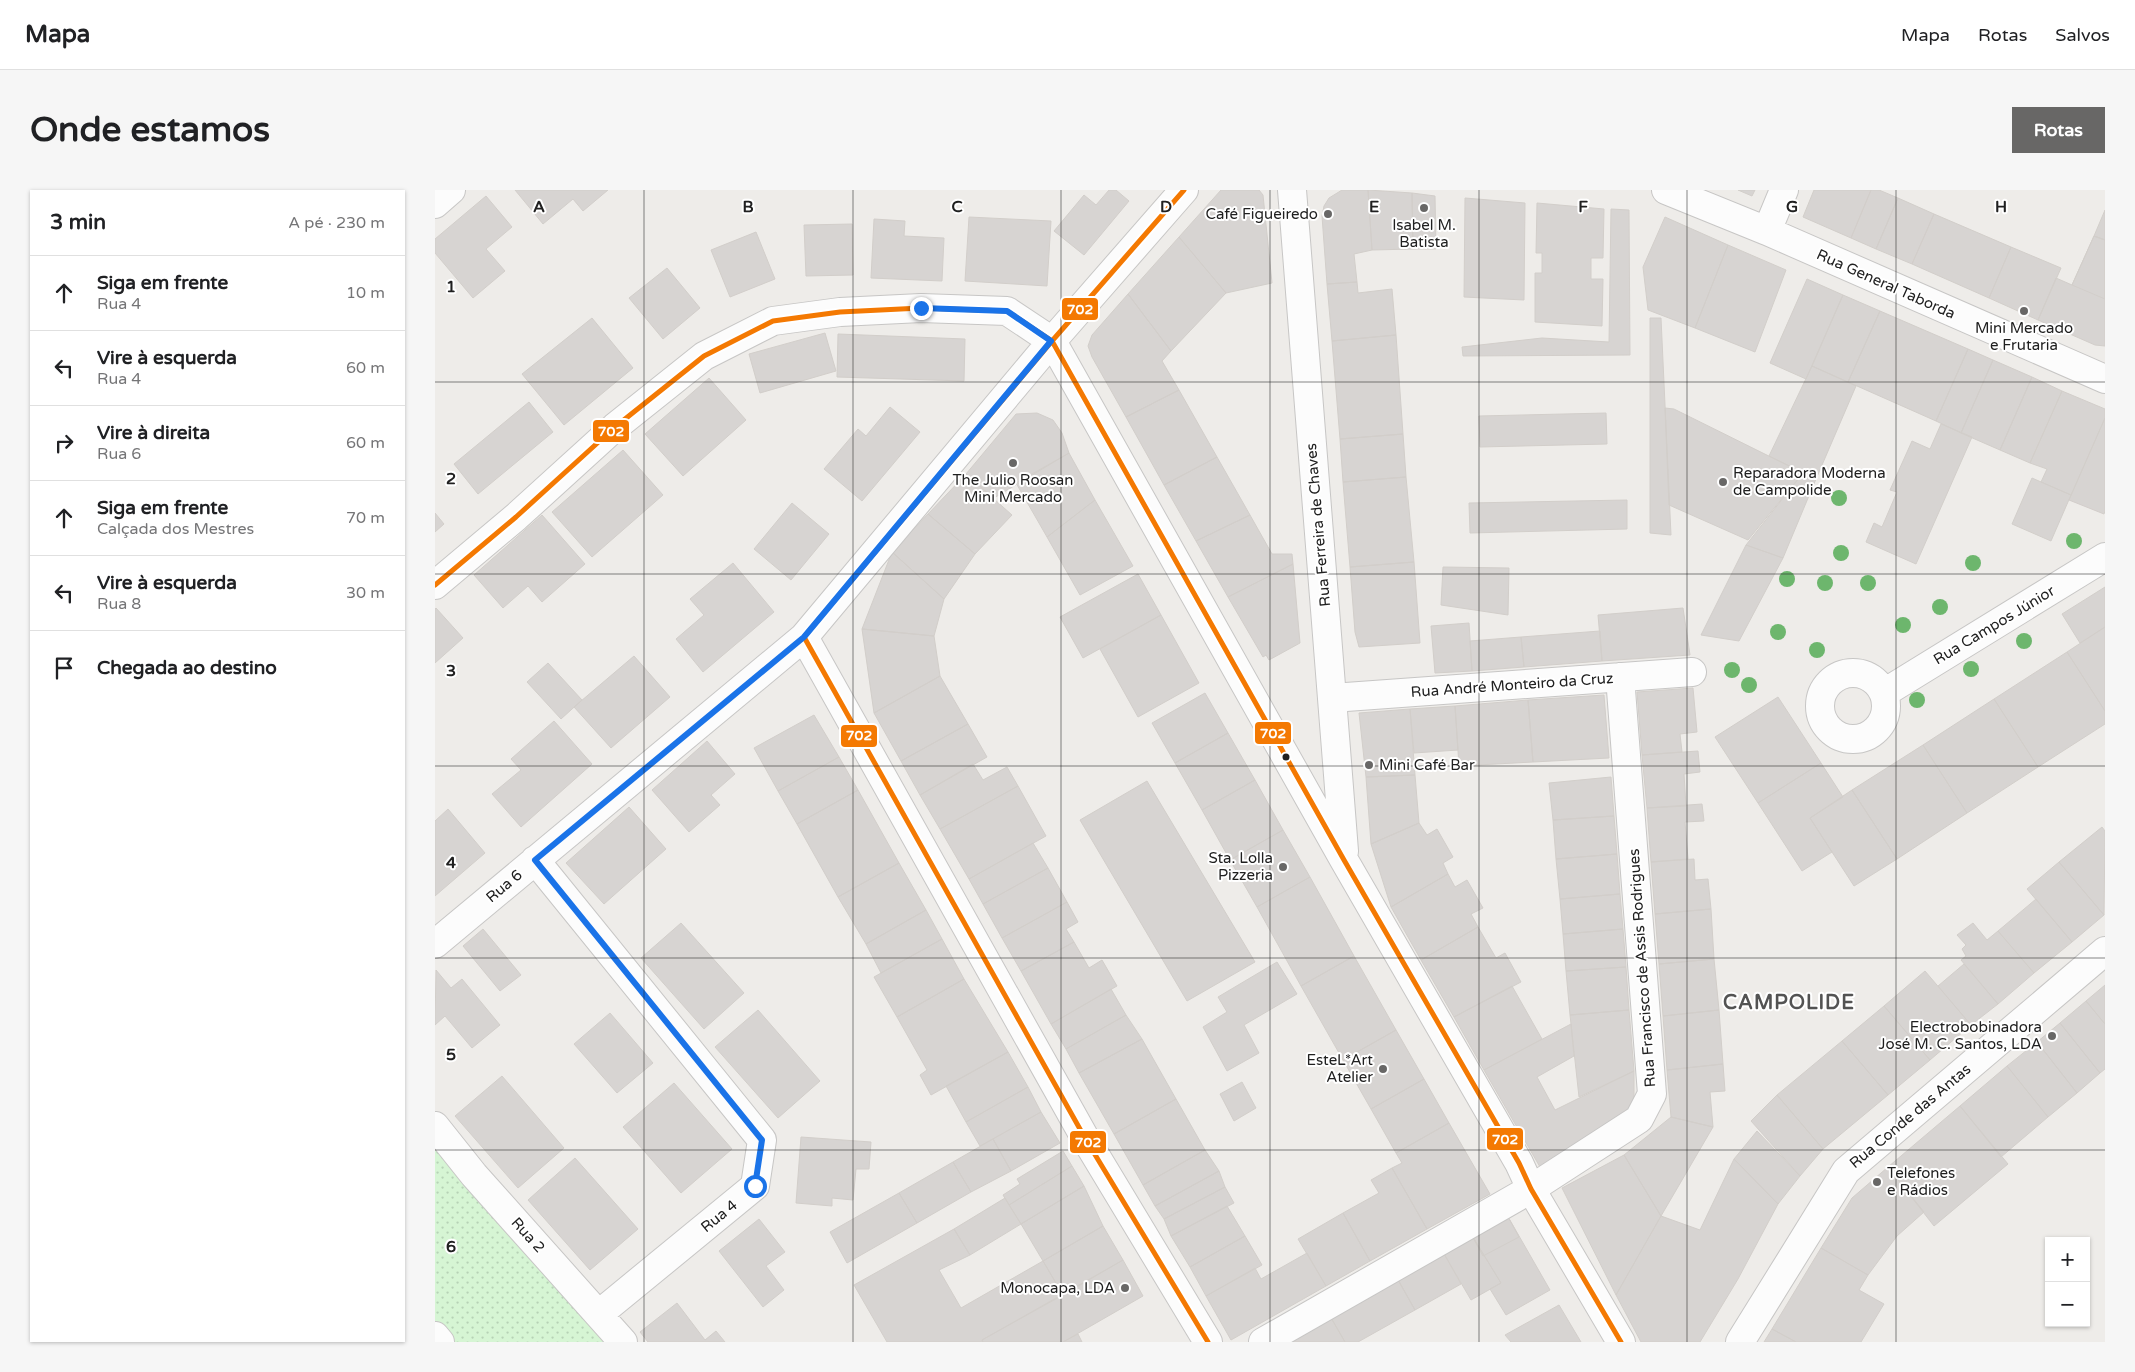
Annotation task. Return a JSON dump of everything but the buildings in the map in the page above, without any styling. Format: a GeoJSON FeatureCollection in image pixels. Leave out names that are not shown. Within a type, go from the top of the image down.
{"type":"FeatureCollection","features":[{"type":"Feature","properties":{"kind":"street"},"geometry":{"type":"LineString","coordinates":[[435,204],[451,190]]}},
{"type":"Feature","properties":{"kind":"street","name":"Rua 6"},"geometry":{"type":"LineString","coordinates":[[435,944],[804,637],[1051,341],[1184,190]]}},
{"type":"Feature","properties":{"kind":"street","name":"Rua Ferreira de Chaves"},"geometry":{"type":"LineString","coordinates":[[1292,190],[1344,860]]}},
{"type":"Feature","properties":{"kind":"street","name":"Rua General Taborda"},"geometry":{"type":"LineString","coordinates":[[1666,190],[1767,231],[2105,379]]}},
{"type":"Feature","properties":{"kind":"street"},"geometry":{"type":"LineString","coordinates":[[1767,231],[1784,190]]}},
{"type":"Feature","properties":{"kind":"street"},"geometry":{"type":"LineString","coordinates":[[435,585],[516,517],[615,427],[704,356],[773,321],[840,312],[921,308],[1007,311],[1051,341],[1344,860],[1519,1163],[1531,1189],[1621,1342]]}},
{"type":"Feature","properties":{"kind":"street","name":"Rua Campos Júnior"},"geometry":{"type":"LineString","coordinates":[[1884,693],[2105,557]]}},
{"type":"Feature","properties":{"kind":"street"},"geometry":{"type":"LineString","coordinates":[[804,637],[1085,1138],[1208,1342]]}},
{"type":"Feature","properties":{"kind":"street","name":"Rua André Monteiro da Cruz"},"geometry":{"type":"LineString","coordinates":[[1332,698],[1692,672]]}},
{"type":"Feature","properties":{"kind":"street","name":"Rua Francisco de Assis Rodrigues"},"geometry":{"type":"LineString","coordinates":[[1263,1342],[1531,1189],[1639,1119],[1652,1094],[1619,677]]}},
{"type":"Feature","properties":{"kind":"street","name":"Rua 4"},"geometry":{"type":"LineString","coordinates":[[535,860],[762,1140],[755,1186],[599,1314]]}},
{"type":"Feature","properties":{"kind":"street","name":"Rua Conde das Antas"},"geometry":{"type":"LineString","coordinates":[[1740,1342],[1846,1171],[2105,951]]}},
{"type":"Feature","properties":{"kind":"street","name":"Rua 2"},"geometry":{"type":"LineString","coordinates":[[435,1126],[474,1175],[623,1342]]}},
{"type":"Feature","properties":{"kind":"street"},"geometry":{"type":"LineString","coordinates":[[435,1336],[440,1342]]}},
{"type":"Feature","properties":{"kind":"green space"},"geometry":{"type":"Polygon","coordinates":[[[435,1118],[625,1342],[435,1342],[435,1118]]]}},
{"type":"Feature","properties":{"kind":"transit line","name":"702"},"geometry":{"type":"LineString","coordinates":[[1184,190],[1052,341],[804,637],[1085,1138],[1208,1342]]}},
{"type":"Feature","properties":{"kind":"transit line","name":"702"},"geometry":{"type":"LineString","coordinates":[[435,585],[516,517],[615,427],[704,356],[773,321],[840,312],[921,308],[1007,311],[1052,341],[1344,860],[1519,1163],[1531,1189],[1621,1342]]}},
{"type":"Feature","properties":{"kind":"place","name":"Isabel M. Batista"},"geometry":{"type":"Point","coordinates":[1424,208]}},
{"type":"Feature","properties":{"kind":"place","name":"Café Figueiredo"},"geometry":{"type":"Point","coordinates":[1328,214]}},
{"type":"Feature","properties":{"kind":"place","name":"Mini Mercado e Frutaria"},"geometry":{"type":"Point","coordinates":[2024,311]}},
{"type":"Feature","properties":{"kind":"place","name":"The Julio Roosan Mini Mercado"},"geometry":{"type":"Point","coordinates":[1013,463]}},
{"type":"Feature","properties":{"kind":"place","name":"Reparadora Moderna de Campolide"},"geometry":{"type":"Point","coordinates":[1723,482]}},
{"type":"Feature","properties":{"kind":"place","name":"Mini Café Bar"},"geometry":{"type":"Point","coordinates":[1369,765]}},
{"type":"Feature","properties":{"kind":"place","name":"Sta. Lolla Pizzeria"},"geometry":{"type":"Point","coordinates":[1283,867]}},
{"type":"Feature","properties":{"kind":"place","name":"Electrobobinadora José M. C. Santos, LDA"},"geometry":{"type":"Point","coordinates":[2052,1036]}},
{"type":"Feature","properties":{"kind":"place","name":"EsteL*Art Atelier"},"geometry":{"type":"Point","coordinates":[1383,1069]}},
{"type":"Feature","properties":{"kind":"place","name":"Telefones e Rádios"},"geometry":{"type":"Point","coordinates":[1877,1182]}},
{"type":"Feature","properties":{"kind":"place","name":"Monocapa, LDA"},"geometry":{"type":"Point","coordinates":[1125,1288]}},
{"type":"Feature","properties":{"kind":"district","name":"CAMPOLIDE"},"geometry":{"type":"Point","coordinates":[1789,1002]}},
{"type":"Feature","properties":{"kind":"route"},"geometry":{"type":"LineString","coordinates":[[755,1186],[762,1140],[535,860],[804,637],[1051,341],[1007,311],[921,308]]}}]}
